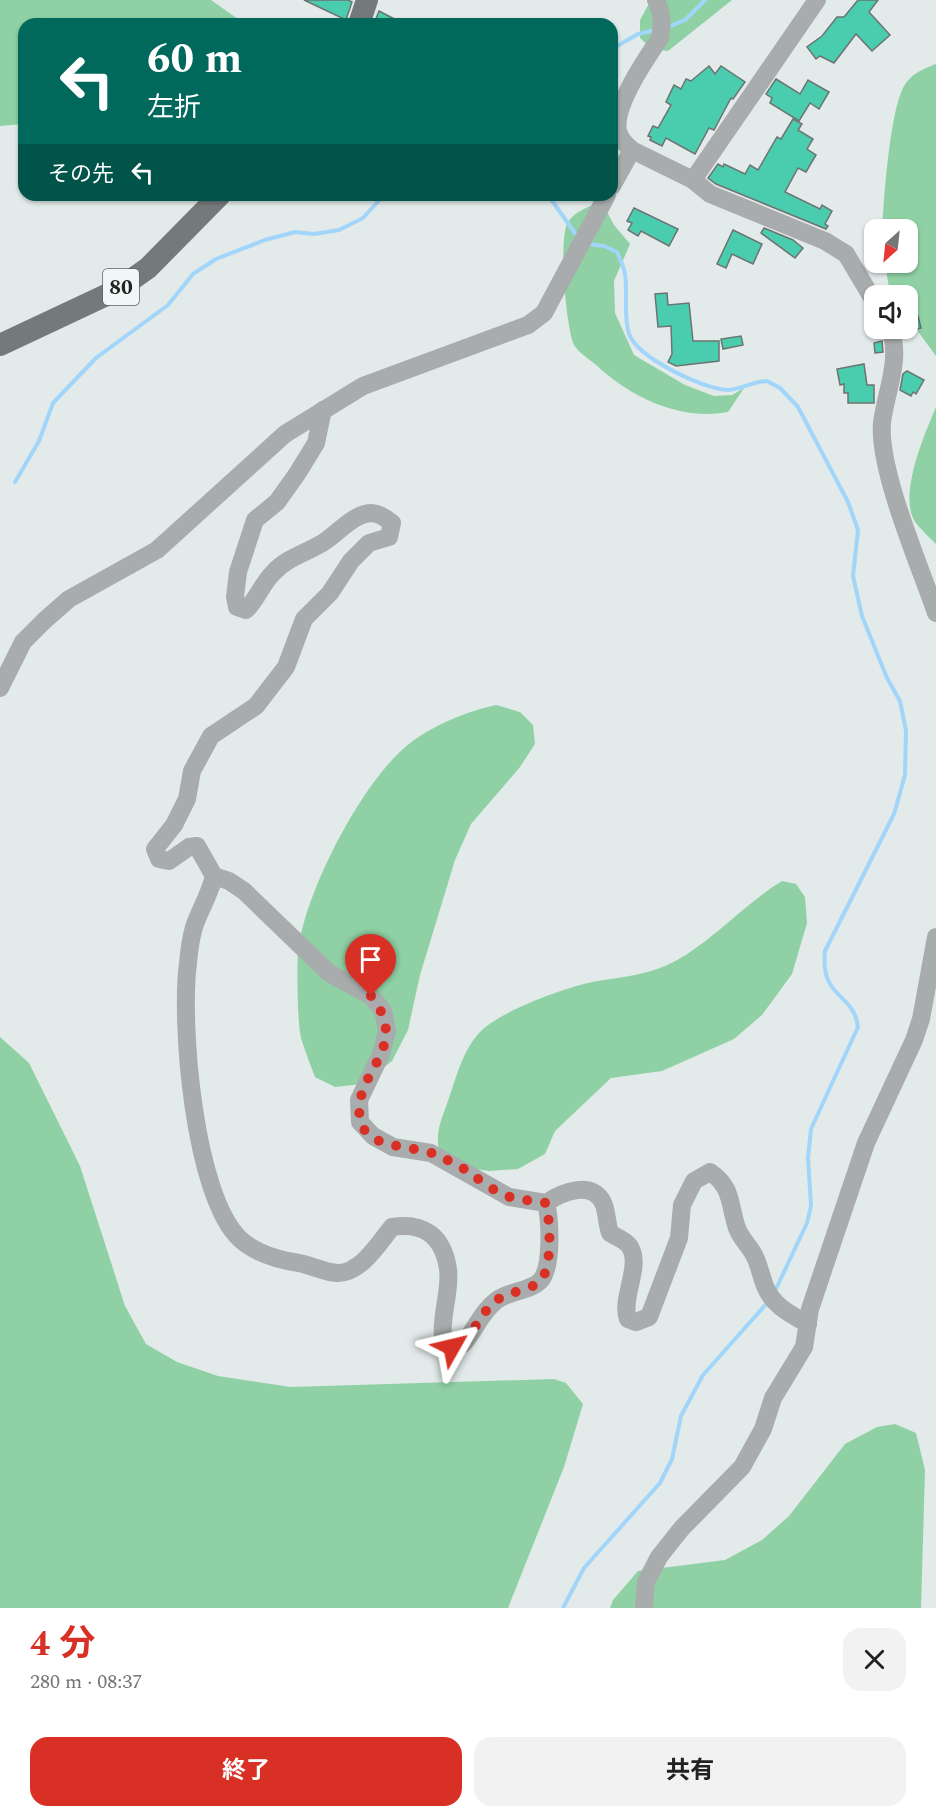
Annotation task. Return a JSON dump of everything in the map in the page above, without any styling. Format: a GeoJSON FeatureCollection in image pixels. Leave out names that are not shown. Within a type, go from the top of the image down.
{"type":"FeatureCollection","features":[{"type":"Feature","properties":{"kind":"main road"},"geometry":{"type":"LineString","coordinates":[[361,18],[367,0]]}},
{"type":"Feature","properties":{"kind":"main road","name":"80"},"geometry":{"type":"LineString","coordinates":[[0,345],[117,290],[148,268],[214,201]]}},
{"type":"Feature","properties":{"kind":"street"},"geometry":{"type":"LineString","coordinates":[[656,0],[662,14],[660,38],[621,105],[618,132],[632,150],[693,180],[710,194],[802,230],[839,250],[846,255],[866,285]]}},
{"type":"Feature","properties":{"kind":"street"},"geometry":{"type":"LineString","coordinates":[[693,180],[817,0]]}},
{"type":"Feature","properties":{"kind":"street"},"geometry":{"type":"LineString","coordinates":[[618,175],[632,150]]}},
{"type":"Feature","properties":{"kind":"street"},"geometry":{"type":"LineString","coordinates":[[0,688],[23,642],[69,599],[157,550],[285,434],[363,386],[528,325],[544,314],[604,201]]}},
{"type":"Feature","properties":{"kind":"street"},"geometry":{"type":"LineString","coordinates":[[892,339],[894,359],[882,425],[889,479],[936,613]]}},
{"type":"Feature","properties":{"kind":"street"},"geometry":{"type":"LineString","coordinates":[[323,410],[316,443],[277,502],[255,520],[238,572],[235,597],[237,607],[246,610],[254,602],[270,575],[285,561],[324,542],[351,521],[370,513],[384,517],[392,523],[392,531],[389,537],[369,543],[351,561],[330,593],[304,619],[286,668],[256,706],[211,735],[192,771],[187,799],[174,825],[155,849],[159,859],[169,861],[189,847],[197,846],[214,876],[229,881],[244,891],[329,973],[371,996],[383,1011],[387,1031],[381,1054],[359,1100],[360,1122],[373,1136],[393,1147],[431,1153],[509,1197],[546,1203],[561,1193],[583,1189],[597,1196],[604,1205],[610,1233],[630,1246],[632,1251],[632,1276],[625,1312],[628,1319],[636,1322],[649,1317],[679,1238],[682,1205],[694,1181],[710,1172],[721,1180],[728,1191],[737,1227],[744,1243],[754,1254],[766,1289],[778,1307],[808,1324]]}},
{"type":"Feature","properties":{"kind":"street"},"geometry":{"type":"LineString","coordinates":[[214,876],[194,926],[188,964],[185,1037],[190,1080],[209,1182],[228,1221],[241,1239],[278,1260],[313,1265],[337,1273],[350,1270],[367,1257],[392,1227],[410,1224],[428,1232],[437,1241],[448,1269],[442,1329],[443,1340],[452,1347],[463,1344],[483,1312],[498,1299],[540,1281],[546,1270],[548,1255],[549,1214],[546,1203]]}},
{"type":"Feature","properties":{"kind":"street"},"geometry":{"type":"LineString","coordinates":[[644,1608],[646,1582],[659,1557],[682,1528],[742,1467],[763,1429],[773,1398],[804,1347],[810,1309],[866,1143],[914,1040],[921,1019],[936,937]]}},
{"type":"Feature","properties":{"kind":"green space"},"geometry":{"type":"Polygon","coordinates":[[[0,0],[211,0],[236,18],[18,18],[18,124],[0,126],[0,0]]]}},
{"type":"Feature","properties":{"kind":"green space"},"geometry":{"type":"Polygon","coordinates":[[[651,0],[732,0],[668,51],[652,49],[640,38],[640,20],[651,0]]]}},
{"type":"Feature","properties":{"kind":"green space"},"geometry":{"type":"Polygon","coordinates":[[[936,64],[936,356],[918,332],[918,285],[889,285],[887,273],[918,273],[918,219],[883,219],[892,131],[900,94],[912,76],[936,64]]]}},
{"type":"Feature","properties":{"kind":"green space"},"geometry":{"type":"Polygon","coordinates":[[[590,206],[605,208],[614,225],[630,244],[614,281],[615,313],[634,355],[685,385],[714,396],[732,395],[744,388],[728,412],[691,413],[656,404],[624,387],[574,345],[568,320],[564,283],[565,231],[572,217],[590,206]]]}},
{"type":"Feature","properties":{"kind":"green space"},"geometry":{"type":"Polygon","coordinates":[[[936,407],[936,544],[914,520],[910,508],[910,495],[915,463],[936,407]]]}},
{"type":"Feature","properties":{"kind":"green space"},"geometry":{"type":"Polygon","coordinates":[[[496,705],[520,712],[533,725],[535,744],[520,767],[471,824],[455,860],[420,975],[408,1030],[392,1061],[362,1084],[335,1087],[315,1077],[301,1038],[298,1008],[298,951],[303,927],[324,869],[355,810],[391,761],[418,737],[439,725],[462,715],[496,705]]]}},
{"type":"Feature","properties":{"kind":"green space"},"geometry":{"type":"Polygon","coordinates":[[[782,881],[796,884],[805,897],[807,923],[792,974],[762,1015],[734,1039],[662,1071],[611,1078],[555,1131],[545,1154],[518,1169],[489,1171],[463,1167],[442,1158],[438,1143],[439,1128],[458,1072],[474,1039],[489,1024],[533,1001],[566,989],[644,973],[676,961],[707,940],[782,881]]]}},
{"type":"Feature","properties":{"kind":"green space"},"geometry":{"type":"Polygon","coordinates":[[[0,1037],[29,1063],[80,1166],[125,1306],[146,1344],[177,1362],[218,1376],[291,1387],[554,1379],[566,1383],[583,1404],[564,1467],[508,1608],[0,1608],[0,1037]]]}},
{"type":"Feature","properties":{"kind":"green space"},"geometry":{"type":"Polygon","coordinates":[[[895,1424],[916,1433],[925,1470],[921,1608],[610,1608],[613,1600],[638,1571],[725,1560],[762,1540],[789,1516],[845,1444],[877,1427],[895,1424]]]}},
{"type":"Feature","properties":{"kind":"building"},"geometry":{"type":"Polygon","coordinates":[[[304,0],[348,0],[352,2],[347,18],[342,18],[304,0]]]}},
{"type":"Feature","properties":{"kind":"building"},"geometry":{"type":"Polygon","coordinates":[[[858,0],[878,0],[869,12],[890,35],[872,51],[856,34],[834,63],[820,56],[816,59],[807,47],[822,36],[837,17],[844,17],[858,0]]]}},
{"type":"Feature","properties":{"kind":"building"},"geometry":{"type":"Polygon","coordinates":[[[379,11],[392,18],[376,18],[379,11]]]}},
{"type":"Feature","properties":{"kind":"building"},"geometry":{"type":"Polygon","coordinates":[[[709,66],[715,74],[721,66],[745,82],[733,99],[731,98],[714,130],[709,128],[695,154],[666,138],[662,146],[650,140],[651,137],[648,136],[653,126],[658,128],[671,105],[666,102],[674,85],[681,89],[686,79],[691,81],[709,66]]]}},
{"type":"Feature","properties":{"kind":"building"},"geometry":{"type":"Polygon","coordinates":[[[776,79],[800,94],[808,80],[829,92],[819,109],[810,103],[799,121],[770,103],[772,98],[766,94],[776,79]]]}},
{"type":"Feature","properties":{"kind":"building"},"geometry":{"type":"Polygon","coordinates":[[[793,119],[802,124],[798,130],[813,139],[807,149],[816,155],[806,172],[798,168],[785,192],[820,209],[822,205],[832,211],[825,224],[828,226],[826,229],[716,184],[708,178],[718,164],[723,167],[724,164],[745,174],[750,165],[758,170],[777,137],[781,139],[793,119]]]}},
{"type":"Feature","properties":{"kind":"building"},"geometry":{"type":"Polygon","coordinates":[[[634,208],[678,229],[669,246],[641,231],[638,236],[628,230],[632,223],[627,221],[634,208]]]}},
{"type":"Feature","properties":{"kind":"building"},"geometry":{"type":"Polygon","coordinates":[[[764,228],[793,240],[803,248],[795,258],[761,233],[764,228]]]}},
{"type":"Feature","properties":{"kind":"building"},"geometry":{"type":"Polygon","coordinates":[[[733,230],[762,244],[753,264],[732,254],[726,268],[717,264],[733,230]]]}},
{"type":"Feature","properties":{"kind":"building"},"geometry":{"type":"Polygon","coordinates":[[[667,293],[668,305],[689,303],[693,341],[719,341],[719,361],[676,366],[668,362],[672,354],[671,326],[658,327],[655,294],[667,293]]]}},
{"type":"Feature","properties":{"kind":"building"},"geometry":{"type":"Polygon","coordinates":[[[741,336],[743,345],[723,349],[721,339],[741,336]]]}},
{"type":"Feature","properties":{"kind":"building"},"geometry":{"type":"Polygon","coordinates":[[[882,341],[883,352],[875,353],[874,343],[882,341]]]}},
{"type":"Feature","properties":{"kind":"building"},"geometry":{"type":"Polygon","coordinates":[[[864,364],[867,385],[874,385],[874,403],[848,403],[848,393],[844,393],[844,384],[840,385],[837,369],[864,364]]]}},
{"type":"Feature","properties":{"kind":"building"},"geometry":{"type":"Polygon","coordinates":[[[907,371],[924,380],[916,394],[913,392],[911,396],[900,390],[903,374],[907,371]]]}},
{"type":"Feature","properties":{"kind":"waterway"},"geometry":{"type":"LineString","coordinates":[[668,27],[685,20],[705,0]]}},
{"type":"Feature","properties":{"kind":"waterway"},"geometry":{"type":"LineString","coordinates":[[618,46],[638,34],[655,30]]}},
{"type":"Feature","properties":{"kind":"waterway"},"geometry":{"type":"LineString","coordinates":[[15,482],[39,441],[53,403],[96,358],[168,305],[193,274],[216,259],[265,240],[295,232],[314,234],[339,230],[363,218],[379,201]]}},
{"type":"Feature","properties":{"kind":"waterway"},"geometry":{"type":"LineString","coordinates":[[552,201],[577,236]]}},
{"type":"Feature","properties":{"kind":"waterway"},"geometry":{"type":"LineString","coordinates":[[588,244],[604,246],[617,252],[625,274],[626,319],[629,334],[645,353],[672,371],[716,388],[732,390],[767,381],[780,388],[798,407],[848,502],[858,530],[853,576],[862,616],[887,678],[900,701],[906,731],[905,775],[894,814],[825,951],[827,979],[850,1007],[858,1027],[811,1129],[808,1158],[811,1206],[807,1223],[775,1291]]}},
{"type":"Feature","properties":{"kind":"waterway"},"geometry":{"type":"LineString","coordinates":[[563,1608],[584,1568],[660,1483],[672,1459],[681,1416],[703,1375],[768,1302]]}},
{"type":"Feature","properties":{"kind":"route"},"geometry":{"type":"LineString","coordinates":[[371,996],[383,1011],[387,1031],[381,1054],[359,1100],[360,1122],[373,1136],[393,1147],[431,1153],[509,1197],[546,1203],[549,1214],[546,1270],[540,1281],[498,1299],[483,1312],[475,1330],[463,1344],[452,1347]]}}]}
